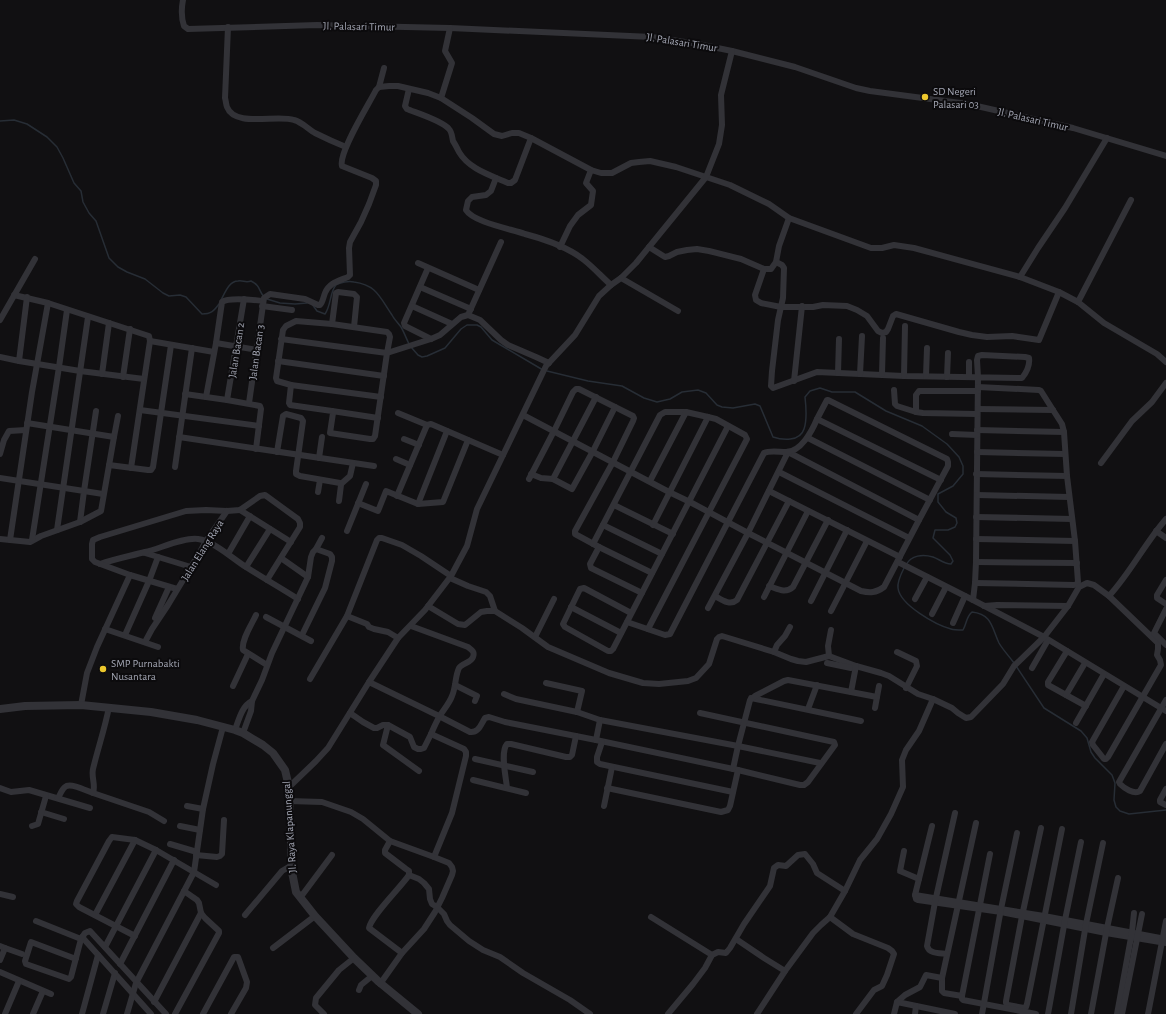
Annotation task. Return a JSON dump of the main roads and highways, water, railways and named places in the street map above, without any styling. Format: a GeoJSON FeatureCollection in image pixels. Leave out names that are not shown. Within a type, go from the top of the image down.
{"type":"FeatureCollection","features":[{"type":"Feature","properties":{"kind":"waterway"},"geometry":{"type":"LineString","coordinates":[[0,121],[14,120],[27,124],[47,137],[57,147],[74,183],[81,191],[83,202],[89,213],[96,221],[109,258],[118,267],[145,279],[169,296],[180,295],[186,297],[202,314],[212,312],[219,304]]}},
{"type":"Feature","properties":{"kind":"waterway"},"geometry":{"type":"LineString","coordinates":[[221,300],[230,285],[240,281],[251,281],[258,286],[264,297]]}},
{"type":"Feature","properties":{"kind":"waterway"},"geometry":{"type":"LineString","coordinates":[[312,304],[317,311],[325,314],[336,285],[342,282],[354,282],[368,286],[381,298],[401,327],[409,344]]}},
{"type":"Feature","properties":{"kind":"waterway"},"geometry":{"type":"LineString","coordinates":[[267,299],[280,303],[307,303]]}},
{"type":"Feature","properties":{"kind":"waterway"},"geometry":{"type":"LineString","coordinates":[[411,347],[418,355],[422,357],[427,356],[445,348],[461,329],[467,325],[477,325],[481,327],[492,340],[543,370]]}},
{"type":"Feature","properties":{"kind":"waterway"},"geometry":{"type":"LineString","coordinates":[[547,371],[588,381],[622,386],[644,398],[657,402],[670,399],[682,392],[698,390],[706,393],[717,405],[722,407],[733,408],[755,404],[760,406],[773,437],[781,439],[795,438],[802,433],[806,422],[805,397],[810,391],[820,388],[832,392],[855,392],[886,411],[922,426],[947,444],[959,457],[963,466],[963,474],[953,486],[938,494],[938,502],[946,512],[956,518],[957,523],[955,527],[948,530],[935,530],[933,538],[950,555],[953,561],[951,564],[948,564],[933,557],[918,556],[911,559],[906,565]]}},
{"type":"Feature","properties":{"kind":"waterway"},"geometry":{"type":"LineString","coordinates":[[904,568],[898,588],[905,601],[928,619],[944,627],[955,630],[963,630],[972,612],[979,613],[984,616],[993,627],[999,643],[1014,663]]}},
{"type":"Feature","properties":{"kind":"waterway"},"geometry":{"type":"LineString","coordinates":[[1016,666],[1044,708],[1081,731],[1087,738],[1091,752],[1095,758],[1112,775],[1115,783],[1114,800],[1116,807],[1120,811],[1129,814],[1166,810]]}},
{"type":"Feature","properties":{"kind":"place","name":"SD Negeri Palasari 03"},"geometry":{"type":"Point","coordinates":[925,97]}},
{"type":"Feature","properties":{"kind":"place","name":"SMP Purnabakti Nusantara"},"geometry":{"type":"Point","coordinates":[103,669]}}]}
